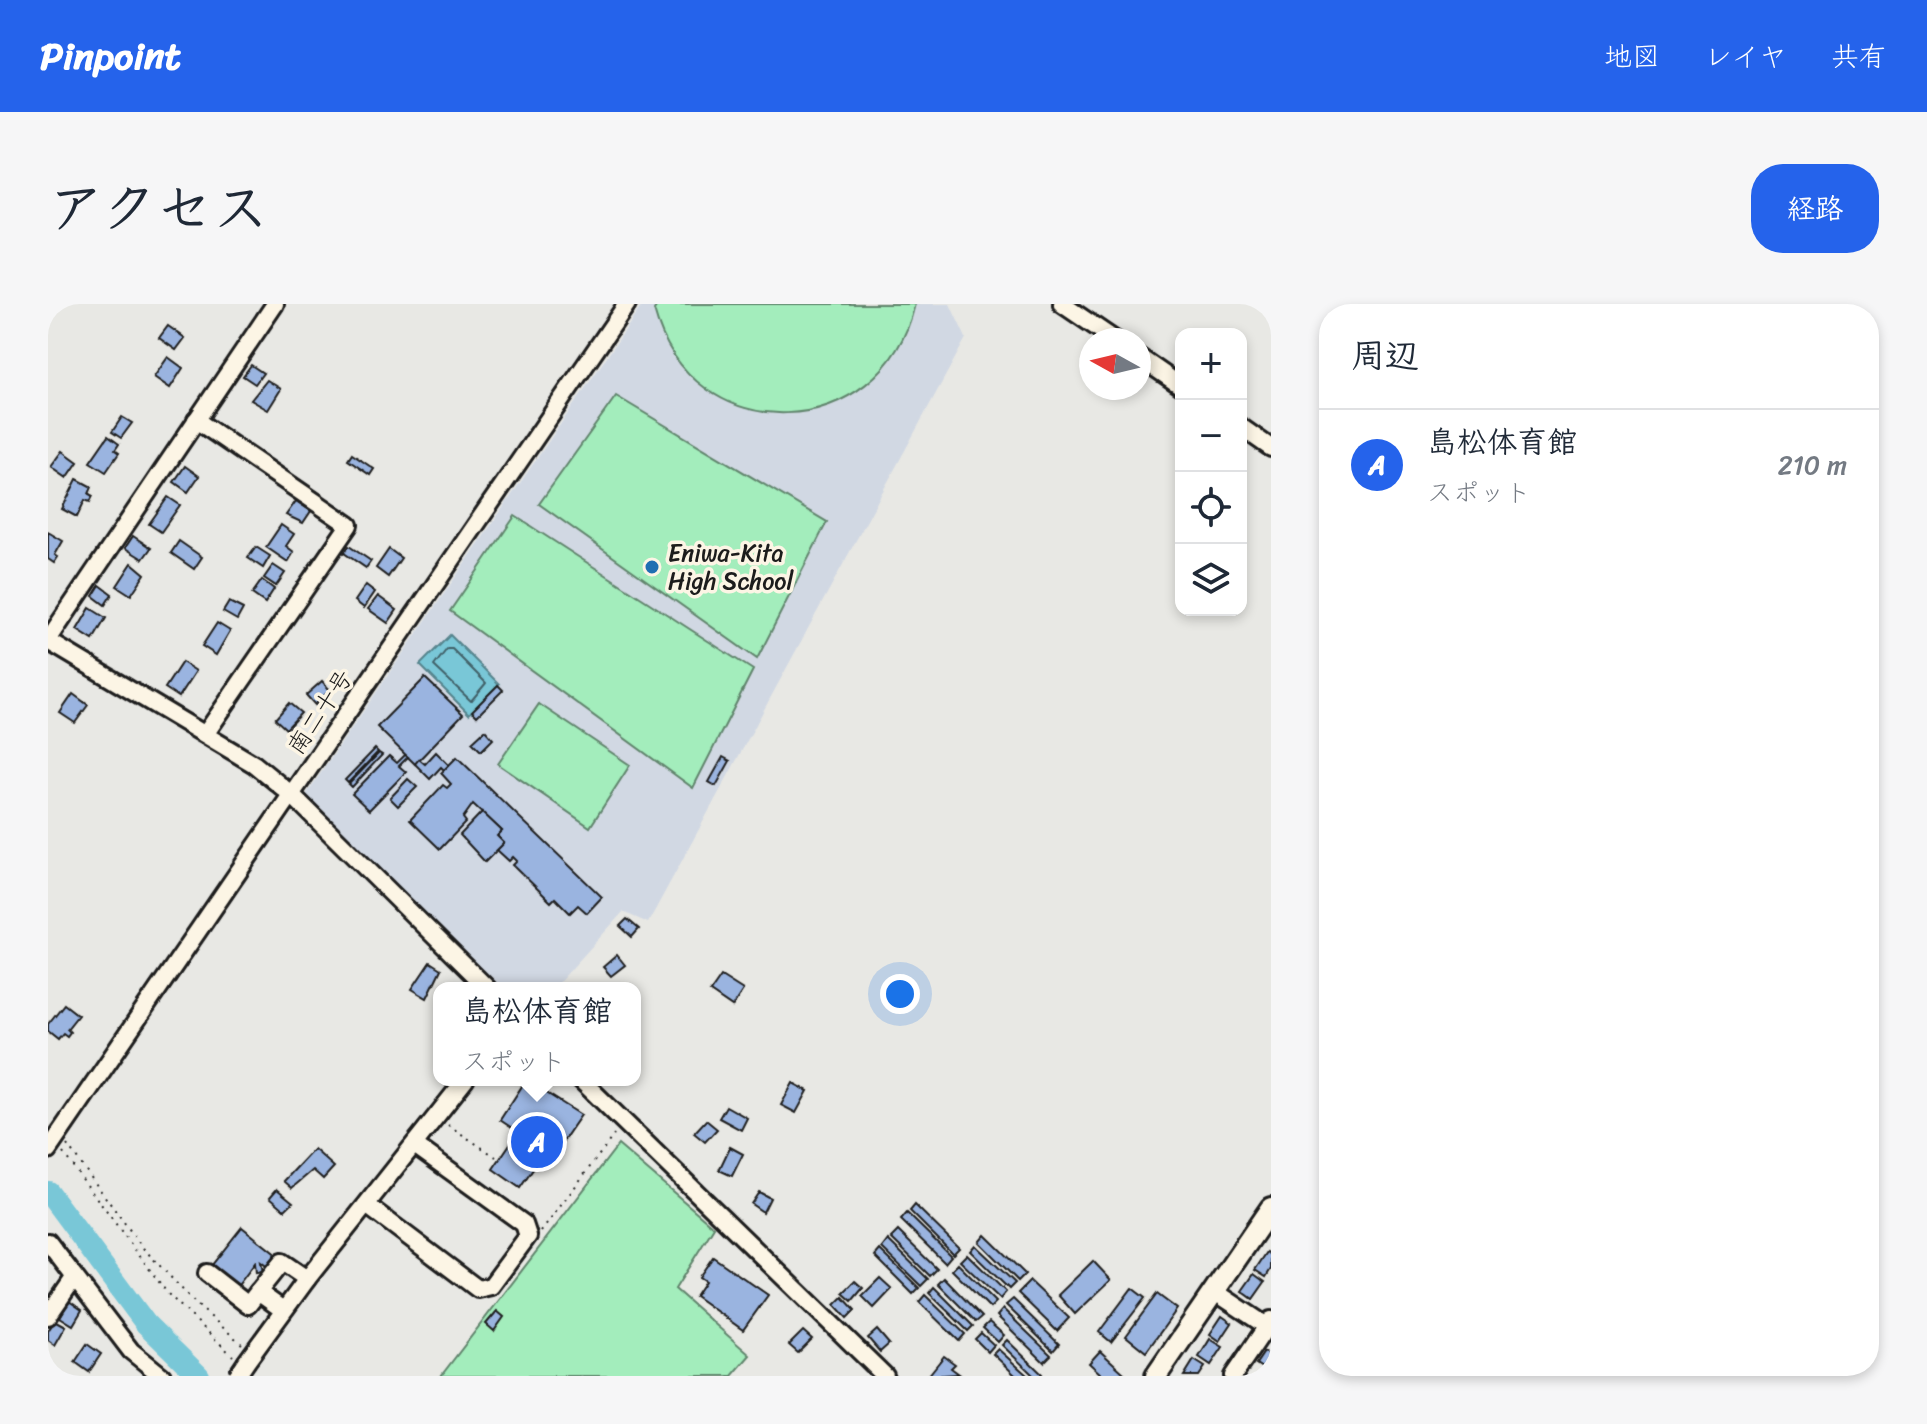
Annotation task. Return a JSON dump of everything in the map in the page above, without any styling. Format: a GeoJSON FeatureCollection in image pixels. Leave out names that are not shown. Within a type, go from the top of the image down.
{"type":"FeatureCollection","features":[{"type":"Feature","properties":{"kind":"main road"},"geometry":{"type":"LineString","coordinates":[[1156,1376],[1271,1208]]}},
{"type":"Feature","properties":{"kind":"street"},"geometry":{"type":"LineString","coordinates":[[275,304],[48,640],[206,733],[292,795],[481,982]]}},
{"type":"Feature","properties":{"kind":"street","name":"南二十号"},"geometry":{"type":"LineString","coordinates":[[54,1144],[627,304]]}},
{"type":"Feature","properties":{"kind":"street"},"geometry":{"type":"LineString","coordinates":[[1062,304],[1097,328]]}},
{"type":"Feature","properties":{"kind":"street"},"geometry":{"type":"LineString","coordinates":[[1151,365],[1175,382]]}},
{"type":"Feature","properties":{"kind":"street"},"geometry":{"type":"LineString","coordinates":[[196,420],[349,525],[206,733]]}},
{"type":"Feature","properties":{"kind":"street"},"geometry":{"type":"LineString","coordinates":[[1247,431],[1271,448]]}},
{"type":"Feature","properties":{"kind":"street"},"geometry":{"type":"LineString","coordinates":[[237,1376],[245,1357],[416,1146],[461,1086]]}},
{"type":"Feature","properties":{"kind":"street"},"geometry":{"type":"LineString","coordinates":[[587,1086],[885,1376]]}},
{"type":"Feature","properties":{"kind":"street"},"geometry":{"type":"LineString","coordinates":[[368,1206],[478,1289],[491,1286],[528,1236],[524,1224],[416,1146]]}},
{"type":"Feature","properties":{"kind":"street"},"geometry":{"type":"LineString","coordinates":[[48,1242],[131,1351],[162,1376]]}},
{"type":"Feature","properties":{"kind":"street"},"geometry":{"type":"LineString","coordinates":[[207,1273],[248,1305],[282,1262],[307,1279]]}},
{"type":"Feature","properties":{"kind":"street"},"geometry":{"type":"LineString","coordinates":[[48,1316],[74,1278]]}},
{"type":"Feature","properties":{"kind":"street"},"geometry":{"type":"LineString","coordinates":[[1214,1291],[1270,1325],[1233,1376]]}},
{"type":"Feature","properties":{"kind":"street"},"geometry":{"type":"LineString","coordinates":[[258,1292],[283,1310]]}},
{"type":"Feature","properties":{"kind":"path"},"geometry":{"type":"LineString","coordinates":[[437,1118],[496,1157]]}},
{"type":"Feature","properties":{"kind":"path"},"geometry":{"type":"LineString","coordinates":[[540,1232],[624,1121]]}},
{"type":"Feature","properties":{"kind":"path"},"geometry":{"type":"LineString","coordinates":[[54,1144],[168,1294],[245,1357]]}},
{"type":"Feature","properties":{"kind":"path"},"geometry":{"type":"LineString","coordinates":[[54,1144],[143,1248],[245,1357]]}},
{"type":"Feature","properties":{"kind":"shaded area","name":"Eniwa-Kita High School"},"geometry":{"type":"Polygon","coordinates":[[[643,304],[950,304],[966,338],[648,923],[623,912],[559,982],[496,982],[305,796],[643,304]]]}},
{"type":"Feature","properties":{"kind":"green space"},"geometry":{"type":"Polygon","coordinates":[[[658,304],[915,304],[896,351],[866,384],[828,405],[786,413],[745,408],[706,389],[675,356],[654,310],[658,304]]]}},
{"type":"Feature","properties":{"kind":"green space"},"geometry":{"type":"Polygon","coordinates":[[[616,396],[827,522],[757,659],[539,504],[616,396]]]}},
{"type":"Feature","properties":{"kind":"green space"},"geometry":{"type":"Polygon","coordinates":[[[515,516],[753,670],[693,788],[450,611],[515,516]]]}},
{"type":"Feature","properties":{"kind":"green space"},"geometry":{"type":"Polygon","coordinates":[[[539,704],[630,765],[590,827],[498,764],[539,704]]]}},
{"type":"Feature","properties":{"kind":"green space"},"geometry":{"type":"Polygon","coordinates":[[[618,1145],[714,1227],[675,1289],[750,1355],[732,1376],[441,1376],[618,1145]]]}},
{"type":"Feature","properties":{"kind":"water"},"geometry":{"type":"Polygon","coordinates":[[[450,635],[499,684],[469,714],[420,665],[450,635]]]}},
{"type":"Feature","properties":{"kind":"building"},"geometry":{"type":"Polygon","coordinates":[[[168,326],[185,338],[176,350],[159,338],[168,326]]]}},
{"type":"Feature","properties":{"kind":"building"},"geometry":{"type":"Polygon","coordinates":[[[168,357],[183,368],[170,388],[154,377],[168,357]]]}},
{"type":"Feature","properties":{"kind":"building"},"geometry":{"type":"Polygon","coordinates":[[[251,365],[263,373],[255,384],[243,376],[251,365]]]}},
{"type":"Feature","properties":{"kind":"building"},"geometry":{"type":"Polygon","coordinates":[[[267,380],[281,389],[268,410],[251,400],[267,380]]]}},
{"type":"Feature","properties":{"kind":"building"},"geometry":{"type":"Polygon","coordinates":[[[122,417],[132,423],[121,438],[112,432],[122,417]]]}},
{"type":"Feature","properties":{"kind":"building"},"geometry":{"type":"Polygon","coordinates":[[[108,436],[119,444],[115,450],[119,453],[106,472],[90,462],[108,436]]]}},
{"type":"Feature","properties":{"kind":"building"},"geometry":{"type":"Polygon","coordinates":[[[63,451],[78,462],[67,478],[51,467],[63,451]]]}},
{"type":"Feature","properties":{"kind":"building"},"geometry":{"type":"Polygon","coordinates":[[[352,454],[374,469],[370,475],[348,460],[352,454]]]}},
{"type":"Feature","properties":{"kind":"building"},"geometry":{"type":"Polygon","coordinates":[[[185,466],[199,476],[188,492],[174,482],[185,466]]]}},
{"type":"Feature","properties":{"kind":"building"},"geometry":{"type":"Polygon","coordinates":[[[77,479],[92,487],[89,494],[93,496],[90,502],[85,500],[77,517],[62,509],[77,479]]]}},
{"type":"Feature","properties":{"kind":"building"},"geometry":{"type":"Polygon","coordinates":[[[168,497],[180,505],[161,532],[149,524],[168,497]]]}},
{"type":"Feature","properties":{"kind":"building"},"geometry":{"type":"Polygon","coordinates":[[[296,501],[311,511],[303,523],[286,515],[296,501]]]}},
{"type":"Feature","properties":{"kind":"building"},"geometry":{"type":"Polygon","coordinates":[[[281,525],[294,534],[286,546],[294,552],[288,562],[266,547],[281,525]]]}},
{"type":"Feature","properties":{"kind":"building"},"geometry":{"type":"Polygon","coordinates":[[[48,532],[63,541],[54,563],[48,559],[48,532]]]}},
{"type":"Feature","properties":{"kind":"building"},"geometry":{"type":"Polygon","coordinates":[[[133,536],[151,548],[143,559],[125,548],[133,536]]]}},
{"type":"Feature","properties":{"kind":"building"},"geometry":{"type":"Polygon","coordinates":[[[179,541],[202,557],[194,569],[171,553],[179,541]]]}},
{"type":"Feature","properties":{"kind":"building"},"geometry":{"type":"Polygon","coordinates":[[[349,546],[371,561],[366,568],[344,553],[349,546]]]}},
{"type":"Feature","properties":{"kind":"building"},"geometry":{"type":"Polygon","coordinates":[[[256,547],[270,556],[263,568],[248,558],[256,547]]]}},
{"type":"Feature","properties":{"kind":"building"},"geometry":{"type":"Polygon","coordinates":[[[389,549],[401,558],[388,577],[376,568],[389,549]]]}},
{"type":"Feature","properties":{"kind":"building"},"geometry":{"type":"Polygon","coordinates":[[[132,563],[145,574],[131,595],[117,586],[132,563]]]}},
{"type":"Feature","properties":{"kind":"building"},"geometry":{"type":"Polygon","coordinates":[[[273,565],[285,573],[276,586],[264,578],[273,565]]]}},
{"type":"Feature","properties":{"kind":"building"},"geometry":{"type":"Polygon","coordinates":[[[262,580],[274,589],[265,603],[252,594],[262,580]]]}},
{"type":"Feature","properties":{"kind":"building"},"geometry":{"type":"Polygon","coordinates":[[[100,585],[112,594],[105,605],[93,596],[100,585]]]}},
{"type":"Feature","properties":{"kind":"building"},"geometry":{"type":"Polygon","coordinates":[[[366,585],[375,592],[364,608],[355,601],[366,585]]]}},
{"type":"Feature","properties":{"kind":"building"},"geometry":{"type":"Polygon","coordinates":[[[378,596],[397,610],[388,623],[368,609],[378,596]]]}},
{"type":"Feature","properties":{"kind":"building"},"geometry":{"type":"Polygon","coordinates":[[[229,602],[243,609],[237,620],[223,612],[229,602]]]}},
{"type":"Feature","properties":{"kind":"building"},"geometry":{"type":"Polygon","coordinates":[[[90,608],[106,618],[93,640],[77,630],[90,608]]]}},
{"type":"Feature","properties":{"kind":"building"},"geometry":{"type":"Polygon","coordinates":[[[217,623],[230,631],[216,655],[202,646],[217,623]]]}},
{"type":"Feature","properties":{"kind":"building"},"geometry":{"type":"Polygon","coordinates":[[[182,662],[196,671],[179,697],[165,688],[182,662]]]}},
{"type":"Feature","properties":{"kind":"building"},"geometry":{"type":"Polygon","coordinates":[[[425,678],[463,714],[415,764],[377,727],[425,678]]]}},
{"type":"Feature","properties":{"kind":"building"},"geometry":{"type":"Polygon","coordinates":[[[322,681],[330,690],[315,705],[306,695],[322,681]]]}},
{"type":"Feature","properties":{"kind":"building"},"geometry":{"type":"Polygon","coordinates":[[[498,685],[503,690],[477,716],[472,711],[498,685]]]}},
{"type":"Feature","properties":{"kind":"building"},"geometry":{"type":"Polygon","coordinates":[[[73,694],[88,705],[75,723],[60,713],[73,694]]]}},
{"type":"Feature","properties":{"kind":"building"},"geometry":{"type":"Polygon","coordinates":[[[289,703],[301,713],[286,729],[275,719],[289,703]]]}},
{"type":"Feature","properties":{"kind":"building"},"geometry":{"type":"Polygon","coordinates":[[[485,730],[493,739],[481,751],[472,742],[485,730]]]}},
{"type":"Feature","properties":{"kind":"building"},"geometry":{"type":"Polygon","coordinates":[[[375,749],[378,752],[348,783],[345,780],[375,749]]]}},
{"type":"Feature","properties":{"kind":"building"},"geometry":{"type":"Polygon","coordinates":[[[436,752],[449,765],[444,770],[441,767],[430,779],[415,764],[419,759],[425,764],[436,752]]]}},
{"type":"Feature","properties":{"kind":"building"},"geometry":{"type":"Polygon","coordinates":[[[379,753],[382,755],[352,787],[349,784],[379,753]]]}},
{"type":"Feature","properties":{"kind":"building"},"geometry":{"type":"Polygon","coordinates":[[[405,755],[408,757],[399,766],[406,772],[369,810],[352,794],[389,756],[397,763],[405,755]]]}},
{"type":"Feature","properties":{"kind":"building"},"geometry":{"type":"Polygon","coordinates":[[[457,757],[602,897],[587,913],[578,905],[570,913],[555,898],[551,902],[513,865],[517,861],[513,857],[509,861],[497,850],[504,843],[497,836],[502,831],[473,804],[463,818],[466,822],[440,849],[410,820],[443,785],[447,788],[451,784],[441,773],[457,757]]]}},
{"type":"Feature","properties":{"kind":"building"},"geometry":{"type":"Polygon","coordinates":[[[723,757],[730,761],[716,786],[709,782],[723,757]]]}},
{"type":"Feature","properties":{"kind":"building"},"geometry":{"type":"Polygon","coordinates":[[[408,779],[417,787],[398,806],[390,798],[408,779]]]}},
{"type":"Feature","properties":{"kind":"building"},"geometry":{"type":"Polygon","coordinates":[[[482,812],[502,831],[497,836],[504,843],[485,862],[460,835],[482,812]]]}},
{"type":"Feature","properties":{"kind":"building"},"geometry":{"type":"Polygon","coordinates":[[[627,919],[639,929],[632,937],[620,926],[627,919]]]}},
{"type":"Feature","properties":{"kind":"building"},"geometry":{"type":"Polygon","coordinates":[[[617,955],[625,965],[611,976],[603,967],[617,955]]]}},
{"type":"Feature","properties":{"kind":"building"},"geometry":{"type":"Polygon","coordinates":[[[430,962],[441,969],[427,998],[412,989],[430,962]]]}},
{"type":"Feature","properties":{"kind":"building"},"geometry":{"type":"Polygon","coordinates":[[[721,976],[743,990],[732,1007],[710,992],[721,976]]]}},
{"type":"Feature","properties":{"kind":"building"},"geometry":{"type":"Polygon","coordinates":[[[64,1004],[78,1015],[67,1029],[70,1032],[67,1036],[63,1033],[58,1039],[48,1031],[48,1024],[64,1004]]]}},
{"type":"Feature","properties":{"kind":"building"},"geometry":{"type":"Polygon","coordinates":[[[793,1083],[808,1091],[796,1113],[781,1105],[793,1083]]]}},
{"type":"Feature","properties":{"kind":"building"},"geometry":{"type":"Polygon","coordinates":[[[522,1086],[535,1086],[581,1115],[552,1157],[545,1152],[520,1188],[493,1169],[518,1132],[500,1120],[522,1086]]]}},
{"type":"Feature","properties":{"kind":"building"},"geometry":{"type":"Polygon","coordinates":[[[726,1106],[747,1118],[741,1130],[719,1118],[726,1106]]]}},
{"type":"Feature","properties":{"kind":"building"},"geometry":{"type":"Polygon","coordinates":[[[706,1120],[717,1129],[705,1142],[694,1133],[706,1120]]]}},
{"type":"Feature","properties":{"kind":"building"},"geometry":{"type":"Polygon","coordinates":[[[730,1147],[743,1154],[732,1176],[719,1170],[730,1147]]]}},
{"type":"Feature","properties":{"kind":"building"},"geometry":{"type":"Polygon","coordinates":[[[314,1149],[334,1167],[323,1179],[313,1170],[292,1188],[284,1181],[314,1149]]]}},
{"type":"Feature","properties":{"kind":"building"},"geometry":{"type":"Polygon","coordinates":[[[277,1189],[293,1202],[285,1210],[270,1197],[277,1189]]]}},
{"type":"Feature","properties":{"kind":"building"},"geometry":{"type":"Polygon","coordinates":[[[759,1192],[770,1198],[763,1212],[751,1204],[759,1192]]]}},
{"type":"Feature","properties":{"kind":"building"},"geometry":{"type":"Polygon","coordinates":[[[915,1205],[959,1248],[953,1254],[910,1211],[915,1205]]]}},
{"type":"Feature","properties":{"kind":"building"},"geometry":{"type":"Polygon","coordinates":[[[907,1213],[951,1256],[945,1263],[901,1220],[907,1213]]]}},
{"type":"Feature","properties":{"kind":"building"},"geometry":{"type":"Polygon","coordinates":[[[242,1227],[278,1256],[269,1268],[261,1262],[263,1272],[256,1273],[255,1263],[236,1288],[212,1265],[242,1227]]]}},
{"type":"Feature","properties":{"kind":"building"},"geometry":{"type":"Polygon","coordinates":[[[898,1231],[937,1269],[930,1276],[891,1238],[898,1231]]]}},
{"type":"Feature","properties":{"kind":"building"},"geometry":{"type":"Polygon","coordinates":[[[985,1235],[1025,1274],[1018,1281],[979,1242],[985,1235]]]}},
{"type":"Feature","properties":{"kind":"building"},"geometry":{"type":"Polygon","coordinates":[[[888,1240],[928,1279],[921,1286],[882,1248],[888,1240]]]}},
{"type":"Feature","properties":{"kind":"building"},"geometry":{"type":"Polygon","coordinates":[[[975,1245],[1015,1283],[1009,1289],[970,1251],[975,1245]]]}},
{"type":"Feature","properties":{"kind":"building"},"geometry":{"type":"Polygon","coordinates":[[[880,1250],[919,1288],[913,1294],[875,1256],[880,1250]]]}},
{"type":"Feature","properties":{"kind":"building"},"geometry":{"type":"Polygon","coordinates":[[[1267,1252],[1271,1255],[1271,1269],[1266,1277],[1255,1270],[1267,1252]]]}},
{"type":"Feature","properties":{"kind":"building"},"geometry":{"type":"Polygon","coordinates":[[[967,1254],[1006,1292],[1000,1299],[960,1261],[967,1254]]]}},
{"type":"Feature","properties":{"kind":"building"},"geometry":{"type":"Polygon","coordinates":[[[713,1257],[768,1295],[743,1330],[695,1296],[705,1281],[699,1277],[713,1257]]]}},
{"type":"Feature","properties":{"kind":"building"},"geometry":{"type":"Polygon","coordinates":[[[1093,1261],[1111,1280],[1075,1314],[1058,1295],[1093,1261]]]}},
{"type":"Feature","properties":{"kind":"building"},"geometry":{"type":"Polygon","coordinates":[[[958,1264],[996,1302],[990,1308],[952,1270],[958,1264]]]}},
{"type":"Feature","properties":{"kind":"building"},"geometry":{"type":"Polygon","coordinates":[[[1254,1274],[1265,1282],[1253,1299],[1242,1291],[1254,1274]]]}},
{"type":"Feature","properties":{"kind":"building"},"geometry":{"type":"Polygon","coordinates":[[[880,1278],[892,1289],[874,1308],[862,1296],[880,1278]]]}},
{"type":"Feature","properties":{"kind":"building"},"geometry":{"type":"Polygon","coordinates":[[[944,1278],[982,1317],[976,1322],[938,1284],[944,1278]]]}},
{"type":"Feature","properties":{"kind":"building"},"geometry":{"type":"Polygon","coordinates":[[[855,1281],[863,1288],[852,1301],[843,1293],[855,1281]]]}},
{"type":"Feature","properties":{"kind":"building"},"geometry":{"type":"Polygon","coordinates":[[[1030,1281],[1069,1318],[1057,1331],[1018,1293],[1030,1281]]]}},
{"type":"Feature","properties":{"kind":"building"},"geometry":{"type":"Polygon","coordinates":[[[934,1287],[973,1326],[968,1331],[929,1293],[934,1287]]]}},
{"type":"Feature","properties":{"kind":"building"},"geometry":{"type":"Polygon","coordinates":[[[1132,1288],[1145,1298],[1111,1342],[1099,1332],[1132,1288]]]}},
{"type":"Feature","properties":{"kind":"building"},"geometry":{"type":"Polygon","coordinates":[[[1157,1294],[1177,1309],[1146,1352],[1126,1336],[1157,1294]]]}},
{"type":"Feature","properties":{"kind":"building"},"geometry":{"type":"Polygon","coordinates":[[[925,1295],[965,1334],[959,1341],[919,1302],[925,1295]]]}},
{"type":"Feature","properties":{"kind":"building"},"geometry":{"type":"Polygon","coordinates":[[[843,1297],[855,1310],[847,1318],[835,1305],[843,1297]]]}},
{"type":"Feature","properties":{"kind":"building"},"geometry":{"type":"Polygon","coordinates":[[[1013,1299],[1059,1344],[1053,1351],[1006,1305],[1013,1299]]]}},
{"type":"Feature","properties":{"kind":"building"},"geometry":{"type":"Polygon","coordinates":[[[69,1301],[82,1310],[73,1325],[60,1317],[69,1301]]]}},
{"type":"Feature","properties":{"kind":"building"},"geometry":{"type":"Polygon","coordinates":[[[1003,1309],[1051,1355],[1044,1362],[997,1316],[1003,1309]]]}},
{"type":"Feature","properties":{"kind":"building"},"geometry":{"type":"Polygon","coordinates":[[[497,1311],[504,1317],[494,1331],[486,1324],[497,1311]]]}},
{"type":"Feature","properties":{"kind":"building"},"geometry":{"type":"Polygon","coordinates":[[[1222,1316],[1232,1323],[1220,1341],[1210,1334],[1222,1316]]]}},
{"type":"Feature","properties":{"kind":"building"},"geometry":{"type":"Polygon","coordinates":[[[55,1320],[66,1326],[55,1345],[48,1340],[48,1331],[55,1320]]]}},
{"type":"Feature","properties":{"kind":"building"},"geometry":{"type":"Polygon","coordinates":[[[989,1322],[1004,1335],[998,1342],[983,1328],[989,1322]]]}},
{"type":"Feature","properties":{"kind":"building"},"geometry":{"type":"Polygon","coordinates":[[[877,1330],[889,1344],[880,1352],[868,1338],[877,1330]]]}},
{"type":"Feature","properties":{"kind":"building"},"geometry":{"type":"Polygon","coordinates":[[[803,1331],[812,1339],[798,1353],[789,1345],[803,1331]]]}},
{"type":"Feature","properties":{"kind":"building"},"geometry":{"type":"Polygon","coordinates":[[[981,1333],[994,1345],[988,1352],[975,1339],[981,1333]]]}},
{"type":"Feature","properties":{"kind":"building"},"geometry":{"type":"Polygon","coordinates":[[[1210,1339],[1223,1347],[1211,1365],[1199,1357],[1210,1339]]]}},
{"type":"Feature","properties":{"kind":"building"},"geometry":{"type":"Polygon","coordinates":[[[1007,1340],[1042,1374],[1040,1376],[1034,1376],[1002,1345],[1007,1340]]]}},
{"type":"Feature","properties":{"kind":"building"},"geometry":{"type":"Polygon","coordinates":[[[87,1344],[101,1354],[89,1372],[75,1362],[87,1344]]]}},
{"type":"Feature","properties":{"kind":"building"},"geometry":{"type":"Polygon","coordinates":[[[998,1349],[1028,1376],[1016,1376],[993,1354],[998,1349]]]}},
{"type":"Feature","properties":{"kind":"building"},"geometry":{"type":"Polygon","coordinates":[[[1100,1351],[1124,1373],[1121,1376],[1103,1376],[1089,1363],[1100,1351]]]}},
{"type":"Feature","properties":{"kind":"building"},"geometry":{"type":"Polygon","coordinates":[[[1264,1352],[1271,1357],[1271,1374],[1256,1364],[1264,1352]]]}},
{"type":"Feature","properties":{"kind":"building"},"geometry":{"type":"Polygon","coordinates":[[[944,1356],[955,1364],[951,1368],[959,1374],[928,1376],[944,1356]]]}},
{"type":"Feature","properties":{"kind":"building"},"geometry":{"type":"Polygon","coordinates":[[[1194,1360],[1205,1367],[1199,1376],[1184,1376],[1194,1360]]]}},
{"type":"Feature","properties":{"kind":"waterway"},"geometry":{"type":"LineString","coordinates":[[48,1192],[146,1324],[199,1376]]}},
{"type":"Feature","properties":{"kind":"place","name":"Eniwa-Kita High School"},"geometry":{"type":"Point","coordinates":[652,567]}},
{"type":"Feature","properties":{"kind":"place","name":"島松体育館"},"geometry":{"type":"Point","coordinates":[537,1142]}}]}
